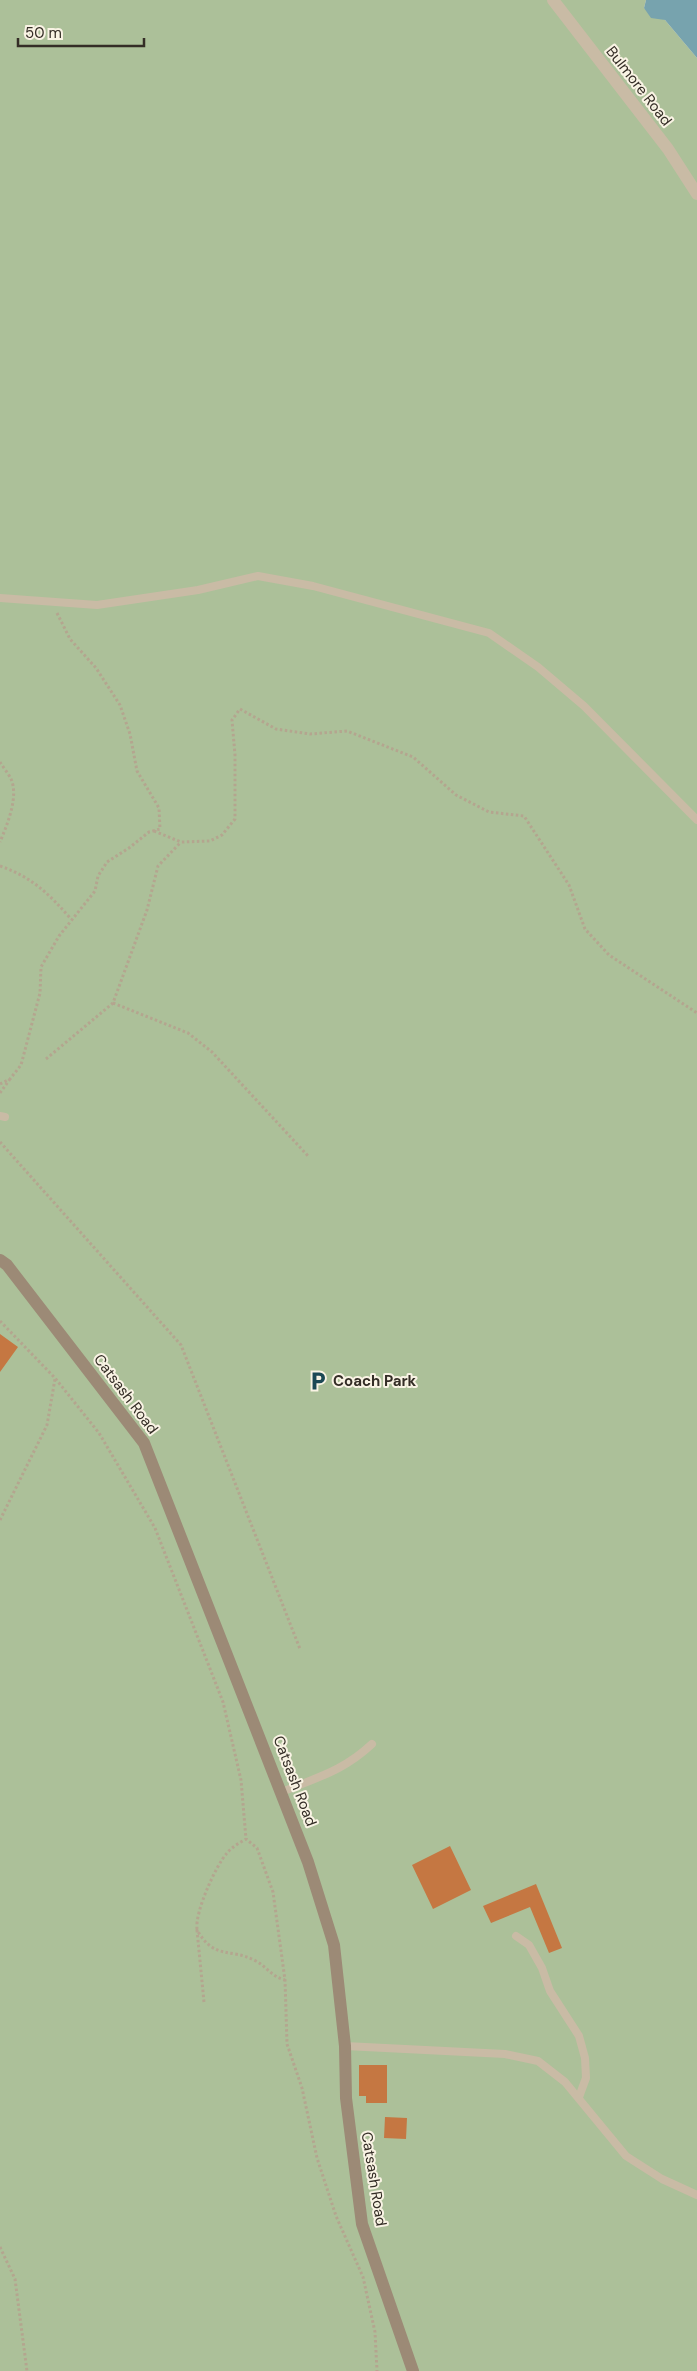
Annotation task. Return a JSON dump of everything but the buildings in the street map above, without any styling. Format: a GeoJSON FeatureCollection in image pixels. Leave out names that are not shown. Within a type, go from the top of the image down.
{"type":"FeatureCollection","features":[{"type":"Feature","properties":{"kind":"street","name":"Bulmore Road"},"geometry":{"type":"LineString","coordinates":[[553,0],[668,149],[697,194]]}},
{"type":"Feature","properties":{"kind":"street","name":"Catsash Road"},"geometry":{"type":"LineString","coordinates":[[0,1260],[7,1265],[144,1443],[282,1792],[308,1862],[334,1945],[345,2046],[346,2098],[362,2224],[413,2371]]}},
{"type":"Feature","properties":{"kind":"lane"},"geometry":{"type":"LineString","coordinates":[[0,598],[97,605],[198,590],[258,576],[313,586],[489,633],[538,667],[584,706],[697,820]]}},
{"type":"Feature","properties":{"kind":"lane"},"geometry":{"type":"LineString","coordinates":[[282,1792],[330,1774],[354,1761],[372,1744]]}},
{"type":"Feature","properties":{"kind":"lane"},"geometry":{"type":"LineString","coordinates":[[516,1936],[529,1945],[542,1968],[550,1991],[579,2036],[585,2058],[586,2078],[579,2097]]}},
{"type":"Feature","properties":{"kind":"lane"},"geometry":{"type":"LineString","coordinates":[[345,2046],[504,2054],[538,2062],[566,2082],[626,2156],[662,2180],[697,2196]]}},
{"type":"Feature","properties":{"kind":"path"},"geometry":{"type":"LineString","coordinates":[[0,1093],[21,1065],[40,992],[42,967],[71,919],[95,891],[98,876],[107,862],[149,832],[160,829],[159,808],[137,771],[130,734],[120,706],[96,668],[70,639],[51,602]]}},
{"type":"Feature","properties":{"kind":"path"},"geometry":{"type":"LineString","coordinates":[[154,831],[181,842],[210,841],[222,835],[235,819],[235,755],[232,720],[240,709],[276,728],[310,734],[348,730],[413,757],[456,795],[489,812],[524,816],[569,885],[585,930],[608,955],[697,1013]]}},
{"type":"Feature","properties":{"kind":"path"},"geometry":{"type":"LineString","coordinates":[[0,762],[11,780],[14,791],[6,827],[0,842]]}},
{"type":"Feature","properties":{"kind":"path"},"geometry":{"type":"LineString","coordinates":[[46,1060],[113,1003],[147,910],[158,866],[181,842]]}},
{"type":"Feature","properties":{"kind":"path"},"geometry":{"type":"LineString","coordinates":[[0,866],[21,873],[44,891],[71,919]]}},
{"type":"Feature","properties":{"kind":"path"},"geometry":{"type":"LineString","coordinates":[[113,1003],[188,1033],[212,1052],[309,1157]]}},
{"type":"Feature","properties":{"kind":"path"},"geometry":{"type":"LineString","coordinates":[[0,1084],[10,1079]]}},
{"type":"Feature","properties":{"kind":"path"},"geometry":{"type":"LineString","coordinates":[[0,1142],[181,1345],[300,1649]]}},
{"type":"Feature","properties":{"kind":"path"},"geometry":{"type":"LineString","coordinates":[[0,1321],[55,1378],[98,1433],[155,1528],[223,1702],[241,1780],[246,1839],[257,1848],[273,1892],[285,1980],[287,2044],[302,2088],[317,2158],[336,2216],[363,2277],[375,2332],[377,2371]]}},
{"type":"Feature","properties":{"kind":"path"},"geometry":{"type":"LineString","coordinates":[[0,1520],[47,1425],[55,1378]]}},
{"type":"Feature","properties":{"kind":"path"},"geometry":{"type":"LineString","coordinates":[[204,2002],[197,1916],[220,1864],[233,1847],[246,1839]]}},
{"type":"Feature","properties":{"kind":"path"},"geometry":{"type":"LineString","coordinates":[[197,1930],[210,1948],[258,1962],[276,1978],[285,1980]]}},
{"type":"Feature","properties":{"kind":"path"},"geometry":{"type":"LineString","coordinates":[[0,2248],[15,2279],[27,2371]]}},
{"type":"Feature","properties":{"kind":"green space"},"geometry":{"type":"Polygon","coordinates":[[[0,0],[646,0],[644,8],[665,20],[697,58],[697,2371],[0,2371],[0,0]]]}},
{"type":"Feature","properties":{"kind":"water"},"geometry":{"type":"Polygon","coordinates":[[[646,0],[697,0],[697,58],[665,20],[651,18],[644,8],[646,0]]]}},
{"type":"Feature","properties":{"kind":"place","name":"Coach Park"},"geometry":{"type":"Point","coordinates":[318,1381]}}]}
